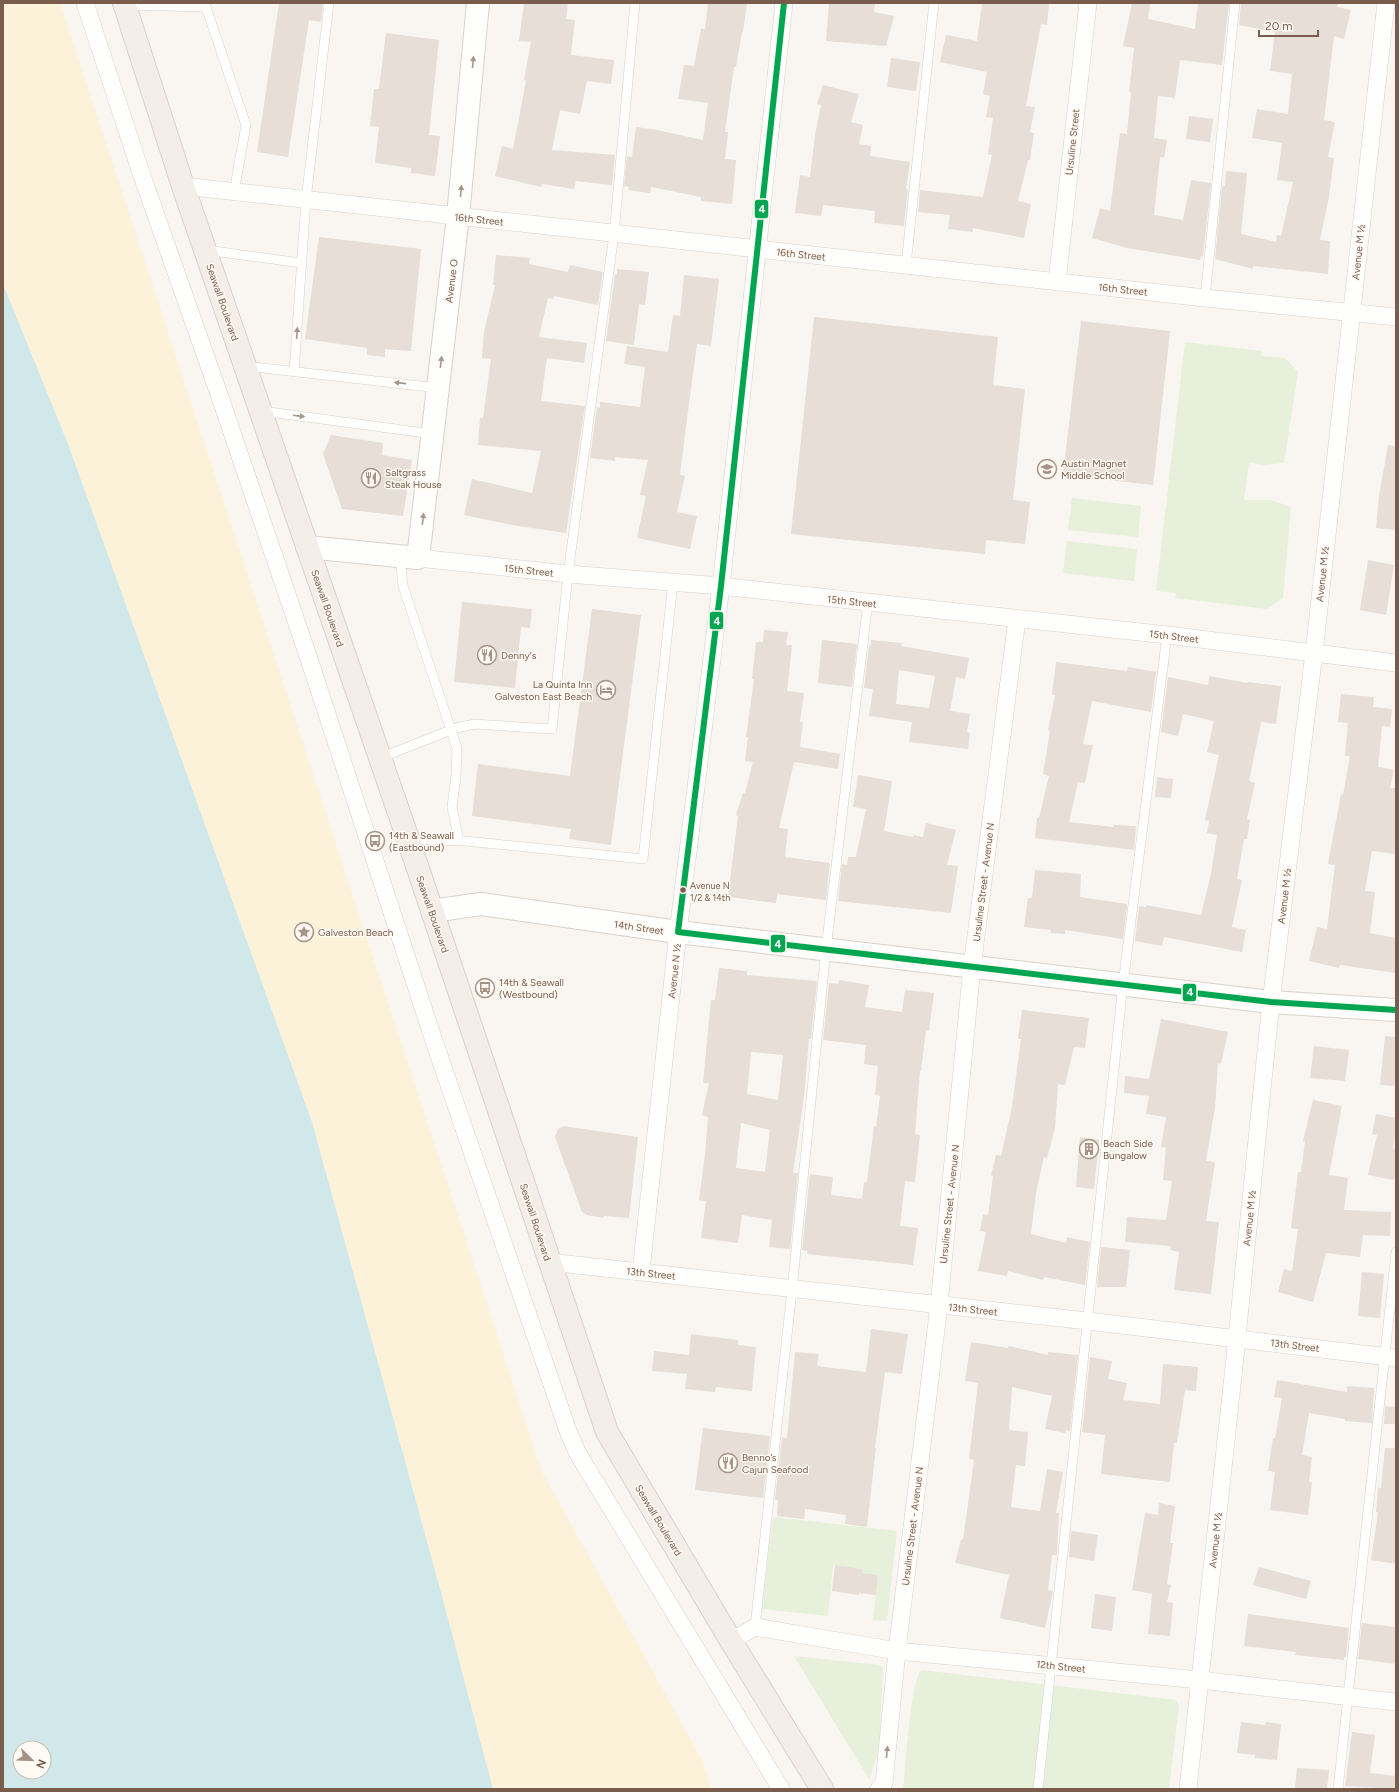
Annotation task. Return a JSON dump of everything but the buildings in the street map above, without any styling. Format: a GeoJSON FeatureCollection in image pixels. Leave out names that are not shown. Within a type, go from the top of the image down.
{"type":"FeatureCollection","features":[{"type":"Feature","properties":{"kind":"main road","name":"Avenue O"},"geometry":{"type":"LineString","coordinates":[[409,557],[433,434],[458,216],[478,3]]}},
{"type":"Feature","properties":{"kind":"main road","name":"Seawall Boulevard"},"geometry":{"type":"LineString","coordinates":[[124,4],[183,186],[408,839],[607,1432],[731,1641],[822,1789]]}},
{"type":"Feature","properties":{"kind":"main road","name":"15th Street"},"geometry":{"type":"LineString","coordinates":[[307,547],[409,557]]}},
{"type":"Feature","properties":{"kind":"main road","name":"14th Street"},"geometry":{"type":"LineString","coordinates":[[432,911],[481,904],[678,932],[1271,1002],[1396,1010]]}},
{"type":"Feature","properties":{"kind":"street"},"geometry":{"type":"LineString","coordinates":[[86,3],[140,170],[218,389],[438,1051],[568,1431],[581,1459],[781,1789]]}},
{"type":"Feature","properties":{"kind":"street","name":"Avenue N ½"},"geometry":{"type":"LineString","coordinates":[[641,1271],[678,932],[721,586],[784,3]]}},
{"type":"Feature","properties":{"kind":"street","name":"Ursuline Street"},"geometry":{"type":"LineString","coordinates":[[1057,282],[1088,3]]}},
{"type":"Feature","properties":{"kind":"street","name":"Avenue M ½"},"geometry":{"type":"LineString","coordinates":[[1188,1789],[1237,1338],[1271,1002],[1314,653],[1386,3]]}},
{"type":"Feature","properties":{"kind":"street","name":"16th Street"},"geometry":{"type":"LineString","coordinates":[[183,186],[1057,282],[1396,317]]}},
{"type":"Feature","properties":{"kind":"street","name":"15th Street"},"geometry":{"type":"LineString","coordinates":[[409,557],[568,574],[721,586],[1167,635],[1396,663]]}},
{"type":"Feature","properties":{"kind":"street","name":"Ursuline Street - Avenue N"},"geometry":{"type":"LineString","coordinates":[[879,1789],[884,1783],[897,1651],[939,1305],[972,967],[1017,619]]}},
{"type":"Feature","properties":{"kind":"street","name":"13th Street"},"geometry":{"type":"LineString","coordinates":[[549,1262],[641,1271],[792,1290],[1088,1321],[1390,1357]]}},
{"type":"Feature","properties":{"kind":"street"},"geometry":{"type":"LineString","coordinates":[[731,1641],[755,1628]]}},
{"type":"Feature","properties":{"kind":"street","name":"12th Street"},"geometry":{"type":"LineString","coordinates":[[755,1628],[897,1651],[1200,1680],[1396,1702]]}},
{"type":"Feature","properties":{"kind":"lane"},"geometry":{"type":"LineString","coordinates":[[294,372],[306,200],[329,3]]}},
{"type":"Feature","properties":{"kind":"lane"},"geometry":{"type":"LineString","coordinates":[[380,758],[452,730],[475,724],[552,729],[568,574],[614,234],[635,3]]}},
{"type":"Feature","properties":{"kind":"lane"},"geometry":{"type":"LineString","coordinates":[[906,265],[934,3]]}},
{"type":"Feature","properties":{"kind":"lane"},"geometry":{"type":"LineString","coordinates":[[1206,298],[1235,3]]}},
{"type":"Feature","properties":{"kind":"lane"},"geometry":{"type":"LineString","coordinates":[[124,4],[206,7],[246,125],[234,192]]}},
{"type":"Feature","properties":{"kind":"lane"},"geometry":{"type":"LineString","coordinates":[[205,249],[301,263]]}},
{"type":"Feature","properties":{"kind":"lane"},"geometry":{"type":"LineString","coordinates":[[245,366],[438,388]]}},
{"type":"Feature","properties":{"kind":"lane"},"geometry":{"type":"LineString","coordinates":[[260,411],[433,434]]}},
{"type":"Feature","properties":{"kind":"lane"},"geometry":{"type":"LineString","coordinates":[[409,557],[403,586],[457,748],[452,807],[459,841]]}},
{"type":"Feature","properties":{"kind":"lane"},"geometry":{"type":"LineString","coordinates":[[408,839],[459,841],[643,859],[673,582]]}},
{"type":"Feature","properties":{"kind":"lane"},"geometry":{"type":"LineString","coordinates":[[755,1628],[792,1290],[826,949],[868,602]]}},
{"type":"Feature","properties":{"kind":"lane"},"geometry":{"type":"LineString","coordinates":[[1038,1789],[1123,984],[1167,635]]}},
{"type":"Feature","properties":{"kind":"lane"},"geometry":{"type":"LineString","coordinates":[[1338,1789],[1390,1357],[1396,1252]]}},
{"type":"Feature","properties":{"kind":"green space"},"geometry":{"type":"Polygon","coordinates":[[[1185,342],[1262,351],[1261,356],[1285,358],[1298,372],[1284,463],[1263,465],[1249,462],[1244,500],[1271,500],[1291,507],[1283,598],[1267,609],[1175,598],[1176,593],[1156,591],[1185,342]]]}},
{"type":"Feature","properties":{"kind":"green space"},"geometry":{"type":"Polygon","coordinates":[[[1072,498],[1141,506],[1138,537],[1068,530],[1072,498]]]}},
{"type":"Feature","properties":{"kind":"green space"},"geometry":{"type":"Polygon","coordinates":[[[1067,541],[1137,549],[1134,581],[1063,573],[1067,541]]]}},
{"type":"Feature","properties":{"kind":"green space"},"geometry":{"type":"Polygon","coordinates":[[[773,1517],[897,1531],[887,1621],[873,1620],[878,1575],[862,1573],[862,1569],[835,1565],[833,1566],[828,1616],[762,1609],[773,1517]]]}},
{"type":"Feature","properties":{"kind":"green space"},"geometry":{"type":"Polygon","coordinates":[[[794,1656],[880,1665],[883,1669],[879,1750],[869,1779],[794,1656]]]}},
{"type":"Feature","properties":{"kind":"green space"},"geometry":{"type":"Polygon","coordinates":[[[922,1670],[1176,1700],[1179,1705],[1169,1789],[903,1789],[914,1689],[918,1676],[922,1670]]]}},
{"type":"Feature","properties":{"kind":"sand","name":"Galveston Beach"},"geometry":{"type":"Polygon","coordinates":[[[3,3],[60,3],[542,1472],[703,1762],[711,1789],[493,1789],[442,1596],[312,1122],[68,444],[3,284],[3,3]]]}},
{"type":"Feature","properties":{"kind":"water"},"geometry":{"type":"Polygon","coordinates":[[[3,284],[68,444],[312,1122],[442,1596],[493,1789],[3,1789],[3,284]]]}},
{"type":"Feature","properties":{"kind":"transit line","name":"4"},"geometry":{"type":"LineString","coordinates":[[784,3],[721,586],[678,932],[1271,1002],[1396,1010]]}},
{"type":"Feature","properties":{"kind":"place","name":"Austin Magnet Middle School"},"geometry":{"type":"Point","coordinates":[1047,469]}},
{"type":"Feature","properties":{"kind":"place","name":"Saltgrass Steak House"},"geometry":{"type":"Point","coordinates":[371,478]}},
{"type":"Feature","properties":{"kind":"place","name":"Denny's"},"geometry":{"type":"Point","coordinates":[487,655]}},
{"type":"Feature","properties":{"kind":"place","name":"La Quinta Inn Galveston East Beach"},"geometry":{"type":"Point","coordinates":[606,690]}},
{"type":"Feature","properties":{"kind":"place","name":"14th & Seawall (Eastbound)"},"geometry":{"type":"Point","coordinates":[375,841]}},
{"type":"Feature","properties":{"kind":"place","name":"Avenue N 1/2 & 14th"},"geometry":{"type":"Point","coordinates":[683,890]}},
{"type":"Feature","properties":{"kind":"place","name":"Galveston Beach"},"geometry":{"type":"Point","coordinates":[304,932]}},
{"type":"Feature","properties":{"kind":"place","name":"14th & Seawall (Westbound)"},"geometry":{"type":"Point","coordinates":[485,988]}},
{"type":"Feature","properties":{"kind":"place","name":"Beach Side Bungalow"},"geometry":{"type":"Point","coordinates":[1089,1149]}},
{"type":"Feature","properties":{"kind":"place","name":"Benno’s Cajun Seafood"},"geometry":{"type":"Point","coordinates":[728,1463]}}]}
